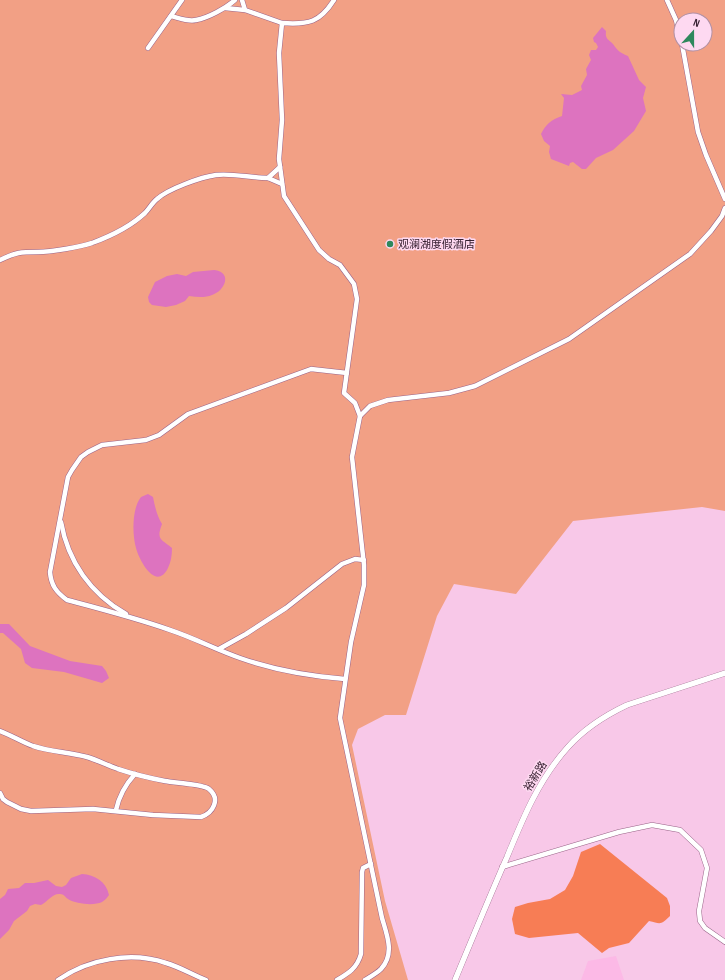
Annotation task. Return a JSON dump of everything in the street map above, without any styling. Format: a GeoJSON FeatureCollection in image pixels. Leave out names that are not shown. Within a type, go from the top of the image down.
{"type":"FeatureCollection","features":[{"type":"Feature","properties":{"kind":"street"},"geometry":{"type":"LineString","coordinates":[[148,48],[182,0]]}},
{"type":"Feature","properties":{"kind":"street"},"geometry":{"type":"LineString","coordinates":[[171,16],[182,19],[196,20],[226,8],[235,0]]}},
{"type":"Feature","properties":{"kind":"street"},"geometry":{"type":"LineString","coordinates":[[242,0],[245,10]]}},
{"type":"Feature","properties":{"kind":"street"},"geometry":{"type":"LineString","coordinates":[[226,8],[245,10],[282,23],[292,24],[314,21],[324,15],[334,0]]}},
{"type":"Feature","properties":{"kind":"street"},"geometry":{"type":"LineString","coordinates":[[667,0],[673,13]]}},
{"type":"Feature","properties":{"kind":"street"},"geometry":{"type":"LineString","coordinates":[[282,23],[279,53],[282,120],[280,166],[284,196],[319,250],[329,259],[340,265],[354,284],[357,299],[344,393],[356,402],[360,416],[352,457],[364,560],[364,585],[351,642],[340,718],[382,918],[390,943],[387,958],[381,969],[365,980]]}},
{"type":"Feature","properties":{"kind":"street"},"geometry":{"type":"LineString","coordinates":[[683,52],[698,132],[725,199]]}},
{"type":"Feature","properties":{"kind":"street"},"geometry":{"type":"LineString","coordinates":[[268,178],[280,166]]}},
{"type":"Feature","properties":{"kind":"street"},"geometry":{"type":"LineString","coordinates":[[0,260],[12,254],[26,251],[39,252],[87,245],[107,238],[133,223],[146,212],[157,199],[168,192],[190,182],[215,175],[268,178],[282,184]]}},
{"type":"Feature","properties":{"kind":"street"},"geometry":{"type":"LineString","coordinates":[[719,185],[725,190]]}},
{"type":"Feature","properties":{"kind":"street"},"geometry":{"type":"LineString","coordinates":[[360,416],[370,406],[388,400],[449,393],[475,386],[569,339],[690,254],[711,231],[725,210]]}},
{"type":"Feature","properties":{"kind":"street"},"geometry":{"type":"LineString","coordinates":[[345,679],[304,675],[239,658],[186,636],[133,618],[67,600],[54,588],[50,572],[68,481],[72,470],[81,457],[95,448],[110,444],[132,443],[146,440],[159,435],[188,414],[311,369],[347,373]]}},
{"type":"Feature","properties":{"kind":"street"},"geometry":{"type":"LineString","coordinates":[[60,520],[69,552],[84,578],[104,599],[118,610],[133,618]]}},
{"type":"Feature","properties":{"kind":"street"},"geometry":{"type":"LineString","coordinates":[[218,649],[280,613],[342,564],[355,559],[364,560]]}},
{"type":"Feature","properties":{"kind":"street","name":"裕新路"},"geometry":{"type":"LineString","coordinates":[[455,980],[526,813],[539,787],[552,766],[577,738],[617,710],[627,705],[725,673]]}},
{"type":"Feature","properties":{"kind":"street"},"geometry":{"type":"LineString","coordinates":[[0,731],[24,743],[55,752],[86,757],[136,774],[165,781],[204,786],[213,794],[215,800],[212,811],[201,817],[153,815],[116,810],[83,809],[31,811],[16,807],[1,796]]}},
{"type":"Feature","properties":{"kind":"street"},"geometry":{"type":"LineString","coordinates":[[116,810],[121,793],[136,774]]}},
{"type":"Feature","properties":{"kind":"street"},"geometry":{"type":"LineString","coordinates":[[502,867],[618,832],[652,825],[680,830],[701,850],[707,868],[700,911],[700,921],[705,928],[725,942]]}},
{"type":"Feature","properties":{"kind":"street"},"geometry":{"type":"LineString","coordinates":[[337,980],[349,973],[359,962],[361,954],[362,872],[367,865],[371,864]]}},
{"type":"Feature","properties":{"kind":"street"},"geometry":{"type":"LineString","coordinates":[[58,980],[70,972],[88,965],[108,960],[128,958],[147,959],[167,963],[206,980]]}},
{"type":"Feature","properties":{"kind":"shaded area"},"geometry":{"type":"Polygon","coordinates":[[[0,0],[725,0],[725,511],[702,507],[573,521],[516,594],[454,584],[437,616],[406,715],[385,715],[358,729],[352,745],[385,901],[408,980],[0,980],[0,0]]]}},
{"type":"Feature","properties":{"kind":"shaded area"},"geometry":{"type":"Polygon","coordinates":[[[602,27],[606,31],[607,39],[619,52],[628,56],[639,80],[646,87],[643,98],[646,111],[634,131],[613,150],[596,158],[586,169],[582,169],[573,162],[570,163],[569,166],[551,159],[549,152],[550,146],[544,141],[541,134],[549,123],[562,116],[564,98],[561,94],[572,95],[582,90],[581,86],[587,75],[586,69],[591,60],[589,55],[591,50],[596,50],[598,47],[593,38],[602,27]]]}},
{"type":"Feature","properties":{"kind":"shaded area"},"geometry":{"type":"Polygon","coordinates":[[[214,270],[220,271],[224,274],[225,278],[223,286],[217,293],[204,297],[189,296],[185,301],[166,307],[152,305],[149,302],[148,297],[155,282],[167,276],[177,274],[186,276],[193,272],[214,270]]]}},
{"type":"Feature","properties":{"kind":"shaded area"},"geometry":{"type":"Polygon","coordinates":[[[148,494],[153,497],[157,515],[162,524],[159,533],[161,539],[172,548],[168,568],[163,575],[158,577],[149,572],[144,566],[138,553],[134,536],[134,514],[138,502],[141,497],[148,494]]]}},
{"type":"Feature","properties":{"kind":"shaded area"},"geometry":{"type":"Polygon","coordinates":[[[0,624],[9,624],[30,646],[70,661],[102,666],[109,678],[102,683],[64,672],[32,668],[25,663],[21,649],[3,633],[0,633],[0,624]]]}},
{"type":"Feature","properties":{"kind":"shaded area"},"geometry":{"type":"Polygon","coordinates":[[[600,844],[667,898],[670,906],[670,916],[661,923],[649,921],[629,943],[609,948],[602,953],[578,933],[529,938],[515,934],[512,919],[515,907],[550,899],[565,890],[573,876],[581,852],[600,844]]]}},
{"type":"Feature","properties":{"kind":"shaded area"},"geometry":{"type":"Polygon","coordinates":[[[82,874],[95,877],[103,882],[109,895],[105,900],[94,904],[85,904],[71,901],[61,894],[57,894],[41,905],[35,904],[30,906],[27,911],[14,921],[9,930],[0,939],[0,899],[5,895],[8,889],[19,888],[25,883],[48,880],[56,886],[62,887],[66,885],[71,878],[82,874]]]}},
{"type":"Feature","properties":{"kind":"shaded area"},"geometry":{"type":"Polygon","coordinates":[[[616,956],[624,980],[581,980],[588,961],[616,956]]]}},
{"type":"Feature","properties":{"kind":"place","name":"观澜湖度假酒店"},"geometry":{"type":"Point","coordinates":[390,244]}}]}
